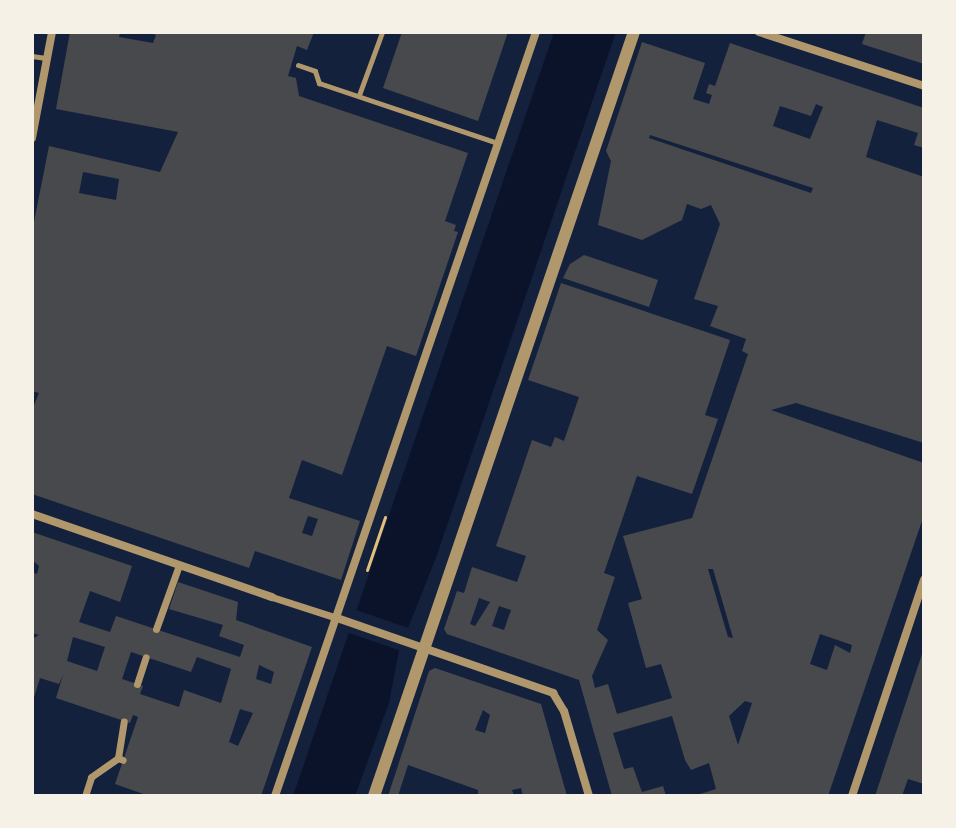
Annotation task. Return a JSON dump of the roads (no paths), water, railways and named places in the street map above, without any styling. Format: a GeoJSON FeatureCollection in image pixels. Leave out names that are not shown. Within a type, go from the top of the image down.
{"type":"FeatureCollection","features":[{"type":"Feature","properties":{"kind":"street"},"geometry":{"type":"LineString","coordinates":[[32,138],[52,32]]}},
{"type":"Feature","properties":{"kind":"street"},"geometry":{"type":"LineString","coordinates":[[275,796],[536,32]]}},
{"type":"Feature","properties":{"kind":"street"},"geometry":{"type":"LineString","coordinates":[[374,796],[634,32]]}},
{"type":"Feature","properties":{"kind":"street"},"geometry":{"type":"LineString","coordinates":[[759,32],[924,86]]}},
{"type":"Feature","properties":{"kind":"street"},"geometry":{"type":"LineString","coordinates":[[32,514],[425,646],[553,693],[564,711],[589,796]]}},
{"type":"Feature","properties":{"kind":"street"},"geometry":{"type":"LineString","coordinates":[[156,629],[179,565]]}},
{"type":"Feature","properties":{"kind":"street"},"geometry":{"type":"LineString","coordinates":[[852,796],[924,580]]}},
{"type":"Feature","properties":{"kind":"street"},"geometry":{"type":"LineString","coordinates":[[137,684],[146,657]]}},
{"type":"Feature","properties":{"kind":"street"},"geometry":{"type":"LineString","coordinates":[[85,796],[91,777],[120,759],[124,721]]}},
{"type":"Feature","properties":{"kind":"lane"},"geometry":{"type":"LineString","coordinates":[[359,95],[382,32]]}},
{"type":"Feature","properties":{"kind":"lane"},"geometry":{"type":"LineString","coordinates":[[32,56],[47,58]]}},
{"type":"Feature","properties":{"kind":"lane"},"geometry":{"type":"LineString","coordinates":[[298,65],[315,71],[319,83],[499,143]]}},
{"type":"Feature","properties":{"kind":"water"},"geometry":{"type":"Polygon","coordinates":[[[554,32],[616,32],[437,555],[399,651],[389,703],[355,796],[293,796],[554,32]]]}}]}
